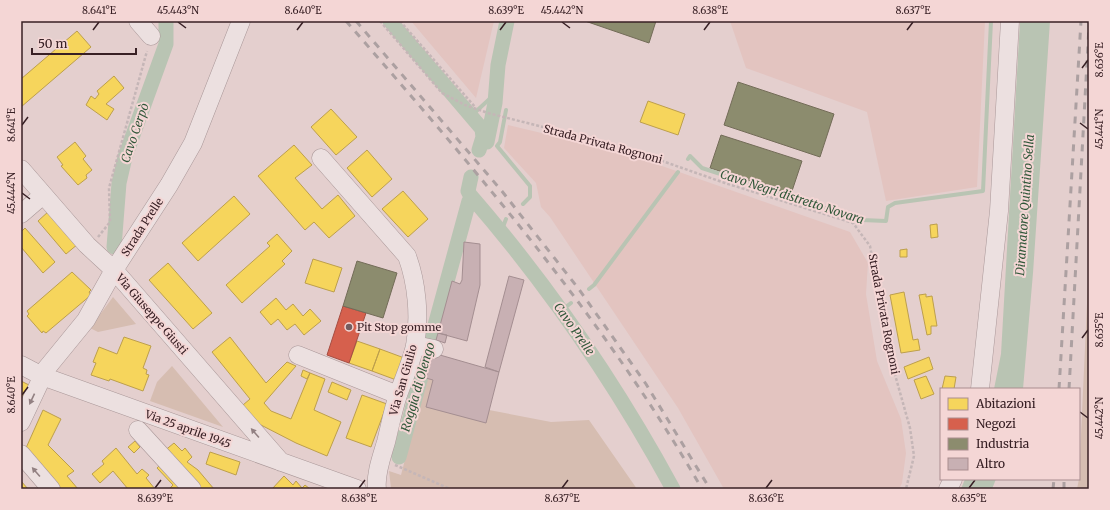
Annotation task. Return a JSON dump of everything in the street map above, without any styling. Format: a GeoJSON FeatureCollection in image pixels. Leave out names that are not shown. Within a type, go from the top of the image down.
{"type":"FeatureCollection","features":[{"type":"Feature","properties":{"kind":"street"},"geometry":{"type":"LineString","coordinates":[[138,21],[151,36]]}},
{"type":"Feature","properties":{"kind":"street","name":"Strada Prelle"},"geometry":{"type":"LineString","coordinates":[[21,422],[46,369],[86,320],[114,270],[169,185],[193,143],[241,21]]}},
{"type":"Feature","properties":{"kind":"street"},"geometry":{"type":"LineString","coordinates":[[980,388],[999,211],[1010,21]]}},
{"type":"Feature","properties":{"kind":"street","name":"Via San Giulio"},"geometry":{"type":"LineString","coordinates":[[321,158],[407,256],[414,275],[416,305],[424,347],[408,371],[398,395],[376,482],[377,489]]}},
{"type":"Feature","properties":{"kind":"street","name":"Via Giuseppe Giusti"},"geometry":{"type":"LineString","coordinates":[[21,169],[87,245],[114,270],[281,462]]}},
{"type":"Feature","properties":{"kind":"street"},"geometry":{"type":"LineString","coordinates":[[21,214],[43,195]]}},
{"type":"Feature","properties":{"kind":"street"},"geometry":{"type":"LineString","coordinates":[[298,355],[398,395]]}},
{"type":"Feature","properties":{"kind":"street","name":"Via 25 aprile 1945"},"geometry":{"type":"LineString","coordinates":[[21,365],[42,376],[357,489]]}},
{"type":"Feature","properties":{"kind":"street"},"geometry":{"type":"LineString","coordinates":[[138,430],[192,489]]}},
{"type":"Feature","properties":{"kind":"street"},"geometry":{"type":"LineString","coordinates":[[21,454],[51,489]]}},
{"type":"Feature","properties":{"kind":"street"},"geometry":{"type":"LineString","coordinates":[[948,489],[952,480]]}},
{"type":"Feature","properties":{"kind":"path","name":"Strada Privata Rognoni"},"geometry":{"type":"LineString","coordinates":[[380,21],[442,93],[465,104],[484,112],[625,148],[739,188],[853,223],[870,246],[889,349],[910,428],[914,456],[906,489]]}},
{"type":"Feature","properties":{"kind":"path","name":"Strada Privata Rognoni"},"geometry":{"type":"LineString","coordinates":[[400,21],[477,109]]}},
{"type":"Feature","properties":{"kind":"path"},"geometry":{"type":"LineString","coordinates":[[87,245],[100,235],[110,222],[108,188],[151,36]]}},
{"type":"Feature","properties":{"kind":"path"},"geometry":{"type":"LineString","coordinates":[[381,460],[405,468],[450,489]]}},
{"type":"Feature","properties":{"kind":"shaded area"},"geometry":{"type":"Polygon","coordinates":[[[411,21],[494,21],[476,98],[411,21]]]}},
{"type":"Feature","properties":{"kind":"shaded area"},"geometry":{"type":"Polygon","coordinates":[[[730,21],[985,21],[977,187],[886,201],[867,112],[746,68],[730,21]]]}},
{"type":"Feature","properties":{"kind":"shaded area"},"geometry":{"type":"Polygon","coordinates":[[[508,125],[625,153],[850,232],[868,263],[866,294],[877,361],[901,419],[906,453],[902,483],[899,489],[724,489],[678,408],[550,217],[541,207],[536,183],[504,148],[508,125]]]}},
{"type":"Feature","properties":{"kind":"shaded area"},"geometry":{"type":"Polygon","coordinates":[[[1089,260],[1089,489],[1077,489],[1080,480],[1089,260]]]}},
{"type":"Feature","properties":{"kind":"shaded area"},"geometry":{"type":"Polygon","coordinates":[[[113,297],[136,324],[98,332],[90,328],[113,297]]]}},
{"type":"Feature","properties":{"kind":"shaded area"},"geometry":{"type":"Polygon","coordinates":[[[172,366],[223,427],[150,401],[157,382],[172,366]]]}},
{"type":"Feature","properties":{"kind":"shaded area"},"geometry":{"type":"Polygon","coordinates":[[[426,378],[433,380],[489,410],[551,422],[589,420],[637,489],[391,488],[389,471],[401,475],[426,378]]]}},
{"type":"Feature","properties":{"kind":"water","name":"Diramatore Quintino Sella"},"geometry":{"type":"Polygon","coordinates":[[[1020,21],[1050,21],[1033,273],[1023,388],[994,388],[1001,354],[1020,21]]]}},
{"type":"Feature","properties":{"kind":"water"},"geometry":{"type":"Polygon","coordinates":[[[965,480],[996,480],[992,489],[961,489],[965,480]]]}},
{"type":"Feature","properties":{"kind":"building: Abitazioni"},"geometry":{"type":"Polygon","coordinates":[[[77,31],[91,47],[21,107],[21,79],[77,31]]]}},
{"type":"Feature","properties":{"kind":"building: Abitazioni"},"geometry":{"type":"Polygon","coordinates":[[[114,76],[124,88],[106,104],[114,109],[107,120],[86,105],[91,96],[95,99],[99,94],[97,91],[114,76]]]}},
{"type":"Feature","properties":{"kind":"building: Abitazioni"},"geometry":{"type":"Polygon","coordinates":[[[648,101],[685,114],[678,135],[640,122],[648,101]]]}},
{"type":"Feature","properties":{"kind":"building: Abitazioni"},"geometry":{"type":"Polygon","coordinates":[[[331,109],[357,137],[336,155],[311,127],[331,109]]]}},
{"type":"Feature","properties":{"kind":"building: Abitazioni"},"geometry":{"type":"Polygon","coordinates":[[[75,142],[86,156],[83,159],[92,170],[86,175],[87,178],[78,185],[61,166],[63,165],[57,157],[75,142]]]}},
{"type":"Feature","properties":{"kind":"building: Abitazioni"},"geometry":{"type":"Polygon","coordinates":[[[294,145],[312,165],[295,178],[322,209],[338,195],[355,216],[329,238],[314,222],[305,230],[258,176],[294,145]]]}},
{"type":"Feature","properties":{"kind":"building: Abitazioni"},"geometry":{"type":"Polygon","coordinates":[[[367,150],[392,179],[372,197],[347,168],[367,150]]]}},
{"type":"Feature","properties":{"kind":"building: Abitazioni"},"geometry":{"type":"Polygon","coordinates":[[[403,191],[428,219],[408,237],[382,209],[403,191]]]}},
{"type":"Feature","properties":{"kind":"building: Abitazioni"},"geometry":{"type":"Polygon","coordinates":[[[234,196],[250,214],[198,261],[182,243],[234,196]]]}},
{"type":"Feature","properties":{"kind":"building: Abitazioni"},"geometry":{"type":"Polygon","coordinates":[[[49,211],[78,244],[66,254],[38,221],[49,211]]]}},
{"type":"Feature","properties":{"kind":"building: Abitazioni"},"geometry":{"type":"Polygon","coordinates":[[[937,224],[938,237],[931,238],[930,225],[937,224]]]}},
{"type":"Feature","properties":{"kind":"building: Abitazioni"},"geometry":{"type":"Polygon","coordinates":[[[25,228],[55,262],[43,273],[21,247],[21,232],[25,228]]]}},
{"type":"Feature","properties":{"kind":"building: Abitazioni"},"geometry":{"type":"Polygon","coordinates":[[[277,234],[292,251],[282,261],[285,264],[242,303],[226,285],[270,246],[267,243],[277,234]]]}},
{"type":"Feature","properties":{"kind":"building: Abitazioni"},"geometry":{"type":"Polygon","coordinates":[[[907,249],[907,257],[900,257],[900,250],[907,249]]]}},
{"type":"Feature","properties":{"kind":"building: Abitazioni"},"geometry":{"type":"Polygon","coordinates":[[[313,259],[342,268],[334,292],[305,283],[313,259]]]}},
{"type":"Feature","properties":{"kind":"building: Abitazioni"},"geometry":{"type":"Polygon","coordinates":[[[168,263],[212,313],[193,329],[149,280],[168,263]]]}},
{"type":"Feature","properties":{"kind":"building: Abitazioni"},"geometry":{"type":"Polygon","coordinates":[[[72,272],[91,290],[89,292],[91,295],[46,333],[43,331],[42,333],[27,316],[29,314],[27,311],[72,272]]]}},
{"type":"Feature","properties":{"kind":"building: Abitazioni"},"geometry":{"type":"Polygon","coordinates":[[[904,292],[913,340],[918,339],[920,350],[901,353],[890,295],[904,292]]]}},
{"type":"Feature","properties":{"kind":"building: Abitazioni"},"geometry":{"type":"Polygon","coordinates":[[[926,294],[926,297],[932,296],[937,326],[931,326],[931,334],[927,335],[919,295],[926,294]]]}},
{"type":"Feature","properties":{"kind":"building: Abitazioni"},"geometry":{"type":"Polygon","coordinates":[[[276,298],[286,310],[293,304],[303,316],[310,309],[321,321],[304,335],[295,324],[287,330],[278,319],[271,325],[260,312],[276,298]]]}},
{"type":"Feature","properties":{"kind":"building: Abitazioni"},"geometry":{"type":"Polygon","coordinates":[[[124,337],[151,346],[143,368],[147,370],[146,374],[149,375],[143,391],[110,379],[109,381],[91,375],[96,363],[93,362],[99,347],[117,354],[124,337]]]}},
{"type":"Feature","properties":{"kind":"building: Abitazioni"},"geometry":{"type":"Polygon","coordinates":[[[230,337],[266,383],[287,362],[296,366],[264,403],[271,411],[291,419],[310,373],[325,379],[314,410],[341,422],[327,456],[296,443],[259,424],[243,405],[250,399],[212,352],[230,337]]]}},
{"type":"Feature","properties":{"kind":"building: Abitazioni"},"geometry":{"type":"Polygon","coordinates":[[[357,341],[380,349],[372,371],[349,363],[357,341]]]}},
{"type":"Feature","properties":{"kind":"building: Abitazioni"},"geometry":{"type":"Polygon","coordinates":[[[380,349],[407,359],[399,381],[372,371],[380,349]]]}},
{"type":"Feature","properties":{"kind":"building: Abitazioni"},"geometry":{"type":"Polygon","coordinates":[[[929,357],[933,369],[908,379],[904,367],[929,357]]]}},
{"type":"Feature","properties":{"kind":"building: Abitazioni"},"geometry":{"type":"Polygon","coordinates":[[[303,370],[310,373],[307,379],[301,376],[303,370]]]}},
{"type":"Feature","properties":{"kind":"building: Abitazioni"},"geometry":{"type":"Polygon","coordinates":[[[926,376],[934,394],[921,399],[914,380],[926,376]]]}},
{"type":"Feature","properties":{"kind":"building: Abitazioni"},"geometry":{"type":"Polygon","coordinates":[[[945,376],[956,377],[954,388],[942,388],[945,376]]]}},
{"type":"Feature","properties":{"kind":"building: Abitazioni"},"geometry":{"type":"Polygon","coordinates":[[[21,381],[29,385],[21,401],[21,381]]]}},
{"type":"Feature","properties":{"kind":"building: Abitazioni"},"geometry":{"type":"Polygon","coordinates":[[[332,382],[351,390],[347,400],[328,392],[332,382]]]}},
{"type":"Feature","properties":{"kind":"building: Abitazioni"},"geometry":{"type":"Polygon","coordinates":[[[362,395],[387,404],[371,447],[346,438],[362,395]]]}},
{"type":"Feature","properties":{"kind":"building: Abitazioni"},"geometry":{"type":"Polygon","coordinates":[[[43,410],[61,419],[48,445],[74,471],[67,476],[78,489],[61,489],[26,448],[43,410]]]}},
{"type":"Feature","properties":{"kind":"building: Abitazioni"},"geometry":{"type":"Polygon","coordinates":[[[135,441],[140,447],[134,453],[128,447],[135,441]]]}},
{"type":"Feature","properties":{"kind":"building: Abitazioni"},"geometry":{"type":"Polygon","coordinates":[[[174,443],[182,451],[185,448],[192,457],[187,462],[198,470],[214,489],[197,489],[163,452],[174,443]]]}},
{"type":"Feature","properties":{"kind":"building: Abitazioni"},"geometry":{"type":"Polygon","coordinates":[[[116,448],[137,474],[142,469],[149,475],[146,478],[155,489],[128,489],[113,471],[100,483],[92,474],[104,464],[102,461],[116,448]]]}},
{"type":"Feature","properties":{"kind":"building: Abitazioni"},"geometry":{"type":"Polygon","coordinates":[[[210,452],[240,462],[236,475],[206,464],[210,452]]]}},
{"type":"Feature","properties":{"kind":"building: Abitazioni"},"geometry":{"type":"Polygon","coordinates":[[[161,464],[183,489],[170,488],[173,485],[157,468],[161,464]]]}},
{"type":"Feature","properties":{"kind":"building: Abitazioni"},"geometry":{"type":"Polygon","coordinates":[[[284,476],[293,485],[296,481],[302,488],[305,485],[310,489],[272,489],[284,476]]]}},
{"type":"Feature","properties":{"kind":"building: Abitazioni"},"geometry":{"type":"Polygon","coordinates":[[[21,481],[28,489],[21,489],[21,481]]]}},
{"type":"Feature","properties":{"kind":"building: Negozi","name":"Pit Stop gomme"},"geometry":{"type":"Polygon","coordinates":[[[343,306],[366,313],[349,363],[327,355],[343,306]]]}},
{"type":"Feature","properties":{"kind":"building: Industria"},"geometry":{"type":"Polygon","coordinates":[[[585,21],[656,21],[649,43],[585,21]]]}},
{"type":"Feature","properties":{"kind":"building: Industria"},"geometry":{"type":"Polygon","coordinates":[[[738,82],[834,114],[820,157],[724,125],[738,82]]]}},
{"type":"Feature","properties":{"kind":"building: Industria"},"geometry":{"type":"Polygon","coordinates":[[[721,135],[802,161],[791,194],[710,168],[721,135]]]}},
{"type":"Feature","properties":{"kind":"building: Industria"},"geometry":{"type":"Polygon","coordinates":[[[357,261],[397,273],[383,318],[343,306],[357,261]]]}},
{"type":"Feature","properties":{"kind":"building: Altro"},"geometry":{"type":"Polygon","coordinates":[[[464,242],[480,244],[480,285],[467,341],[438,333],[452,281],[460,284],[462,280],[464,242]]]}},
{"type":"Feature","properties":{"kind":"building: Altro"},"geometry":{"type":"Polygon","coordinates":[[[509,276],[524,280],[499,372],[485,367],[509,276]]]}},
{"type":"Feature","properties":{"kind":"building: Altro"},"geometry":{"type":"Polygon","coordinates":[[[438,333],[447,335],[445,343],[436,340],[438,333]]]}},
{"type":"Feature","properties":{"kind":"building: Altro"},"geometry":{"type":"Polygon","coordinates":[[[433,353],[499,372],[486,423],[426,407],[433,380],[426,378],[433,353]]]}},
{"type":"Feature","properties":{"kind":"waterway","name":"Cavo Cerpò"},"geometry":{"type":"LineString","coordinates":[[114,247],[119,183],[125,157],[166,44],[166,21]]}},
{"type":"Feature","properties":{"kind":"waterway","name":"Cavo Prelle"},"geometry":{"type":"LineString","coordinates":[[390,21],[482,129],[483,137],[479,150]]}},
{"type":"Feature","properties":{"kind":"waterway","name":"Roggia di Olengo"},"geometry":{"type":"LineString","coordinates":[[487,142],[495,103],[498,65],[507,21]]}},
{"type":"Feature","properties":{"kind":"waterway","name":"Cavo Negri distretto Novara"},"geometry":{"type":"LineString","coordinates":[[688,159],[690,156],[702,168],[862,220],[886,221],[888,207],[895,203],[983,191],[991,21]]}},
{"type":"Feature","properties":{"kind":"waterway"},"geometry":{"type":"LineString","coordinates":[[471,116],[495,94]]}},
{"type":"Feature","properties":{"kind":"waterway"},"geometry":{"type":"LineString","coordinates":[[506,110],[500,142],[497,146],[530,186],[530,197],[523,204]]}},
{"type":"Feature","properties":{"kind":"waterway","name":"Cavo Negri distretto Novara"},"geometry":{"type":"LineString","coordinates":[[589,289],[594,285],[678,172]]}},
{"type":"Feature","properties":{"kind":"waterway","name":"Cavo Prelle"},"geometry":{"type":"LineString","coordinates":[[471,177],[468,191],[470,195],[527,264],[579,336],[628,411],[673,489]]}},
{"type":"Feature","properties":{"kind":"waterway","name":"Roggia di Olengo"},"geometry":{"type":"LineString","coordinates":[[399,457],[469,201]]}},
{"type":"Feature","properties":{"kind":"waterway"},"geometry":{"type":"LineString","coordinates":[[501,232],[506,219]]}},
{"type":"Feature","properties":{"kind":"waterway","name":"Cavo Negri distretto Novara"},"geometry":{"type":"LineString","coordinates":[[562,310],[571,303]]}},
{"type":"Feature","properties":{"kind":"railway"},"geometry":{"type":"LineString","coordinates":[[346,21],[536,246],[623,365],[664,426],[702,489]]}},
{"type":"Feature","properties":{"kind":"railway"},"geometry":{"type":"LineString","coordinates":[[356,21],[501,190],[578,288],[646,384],[710,489]]}},
{"type":"Feature","properties":{"kind":"railway"},"geometry":{"type":"LineString","coordinates":[[1059,388],[1081,21]]}},
{"type":"Feature","properties":{"kind":"railway"},"geometry":{"type":"LineString","coordinates":[[1069,388],[1089,26]]}},
{"type":"Feature","properties":{"kind":"railway"},"geometry":{"type":"LineString","coordinates":[[1053,489],[1054,480]]}},
{"type":"Feature","properties":{"kind":"railway"},"geometry":{"type":"LineString","coordinates":[[1064,480],[1064,489]]}},
{"type":"Feature","properties":{"kind":"place","name":"Pit Stop gomme"},"geometry":{"type":"Point","coordinates":[349,327]}}]}
